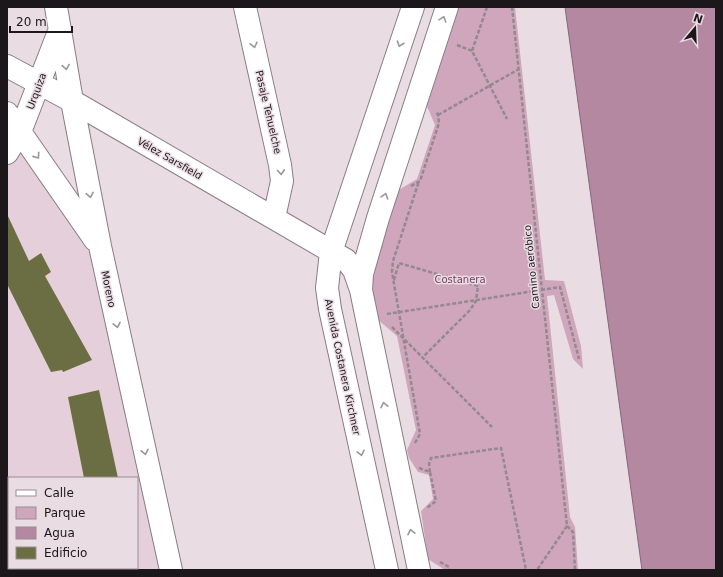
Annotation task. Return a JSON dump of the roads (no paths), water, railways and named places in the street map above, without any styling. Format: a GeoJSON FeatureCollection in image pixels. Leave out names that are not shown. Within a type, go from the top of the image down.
{"type":"FeatureCollection","features":[{"type":"Feature","properties":{"kind":"street","name":"Moreno"},"geometry":{"type":"LineString","coordinates":[[56,7],[72,101],[100,246],[170,570]]}},
{"type":"Feature","properties":{"kind":"street","name":"Pasaje Tehuelche"},"geometry":{"type":"LineString","coordinates":[[245,7],[280,165],[282,181],[274,218]]}},
{"type":"Feature","properties":{"kind":"street","name":"Avenida Costanera Kirchner"},"geometry":{"type":"LineString","coordinates":[[387,570],[330,309],[327,288],[332,252],[353,184],[413,7]]}},
{"type":"Feature","properties":{"kind":"street"},"geometry":{"type":"LineString","coordinates":[[428,565],[402,491],[373,316],[361,290],[362,274],[378,218],[447,7]]}},
{"type":"Feature","properties":{"kind":"street","name":"Urquiza"},"geometry":{"type":"LineString","coordinates":[[7,153],[20,132],[60,28]]}},
{"type":"Feature","properties":{"kind":"street","name":"Vélez Sarsfield"},"geometry":{"type":"LineString","coordinates":[[7,66],[72,101],[346,260],[354,270],[361,290]]}},
{"type":"Feature","properties":{"kind":"street"},"geometry":{"type":"LineString","coordinates":[[7,113],[100,246]]}},
{"type":"Feature","properties":{"kind":"street"},"geometry":{"type":"LineString","coordinates":[[296,231],[310,232],[324,226],[333,218],[353,184]]}},
{"type":"Feature","properties":{"kind":"street"},"geometry":{"type":"LineString","coordinates":[[332,252],[338,253],[348,250],[361,241],[378,218]]}},
{"type":"Feature","properties":{"kind":"street"},"geometry":{"type":"LineString","coordinates":[[296,231],[313,257],[327,288]]}},
{"type":"Feature","properties":{"kind":"street"},"geometry":{"type":"LineString","coordinates":[[371,497],[402,491]]}},
{"type":"Feature","properties":{"kind":"water"},"geometry":{"type":"Polygon","coordinates":[[[565,7],[716,7],[716,570],[642,570],[565,7]]]}},
{"type":"Feature","properties":{"kind":"park label","name":"Costanera"},"geometry":{"type":"Point","coordinates":[460,279]}}]}
